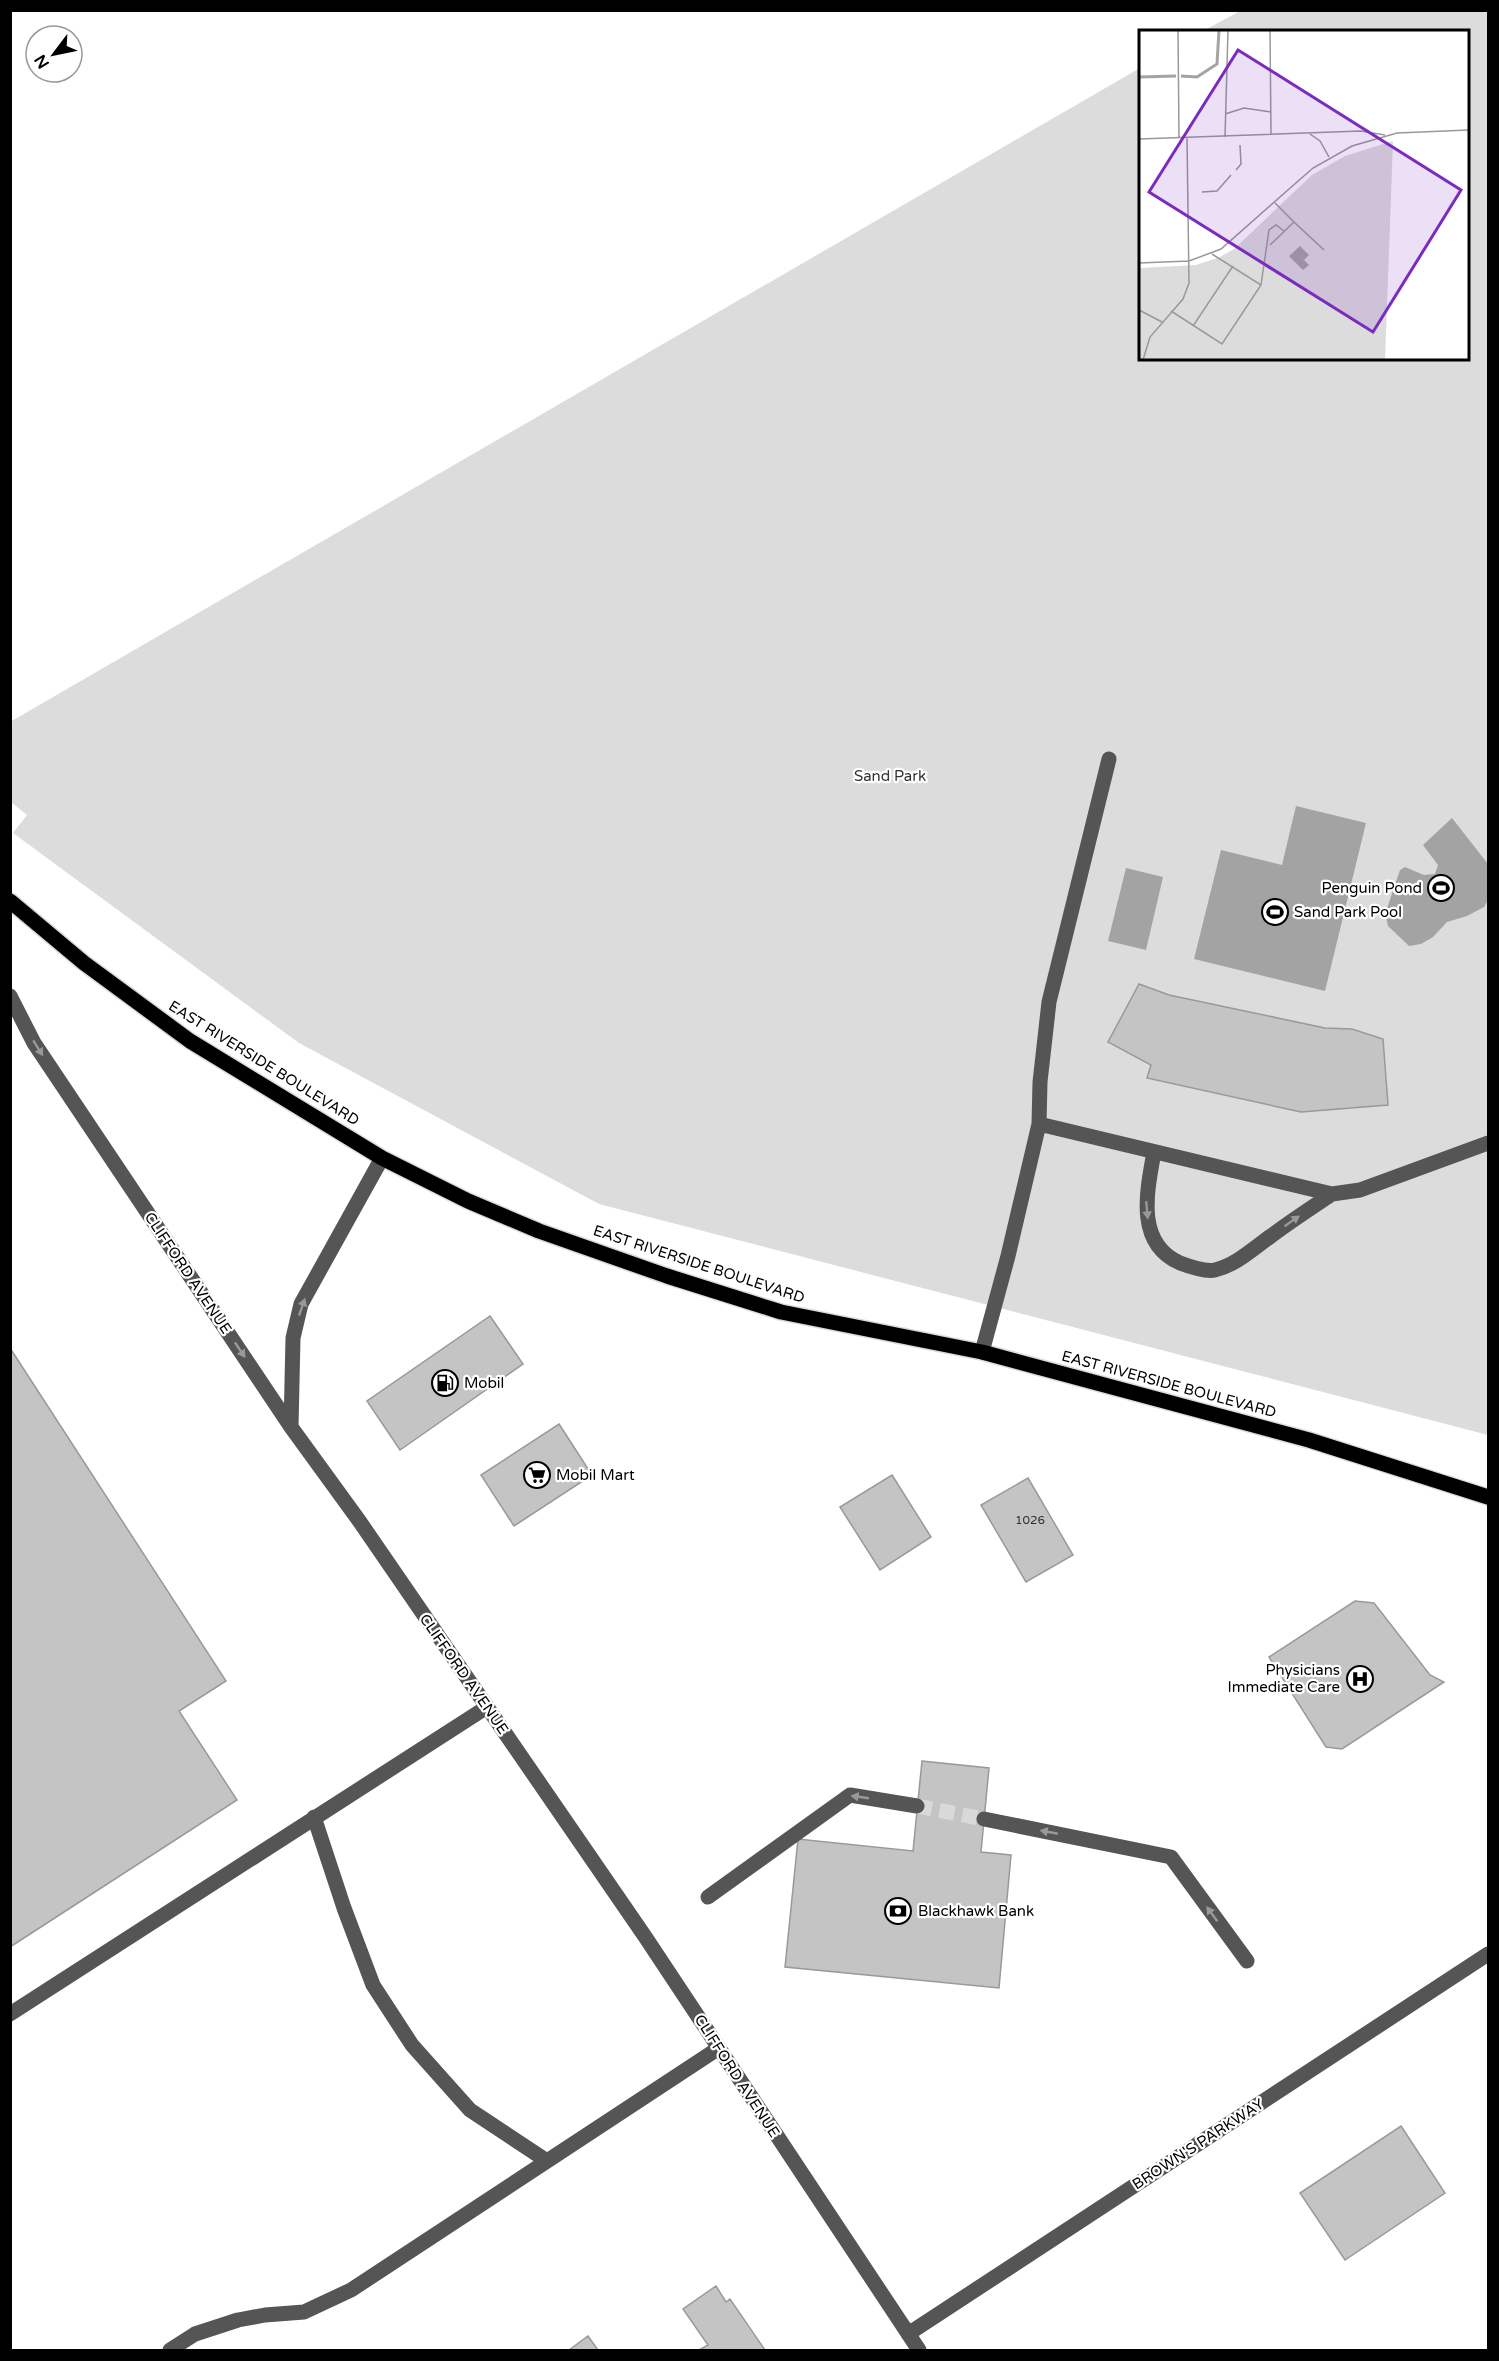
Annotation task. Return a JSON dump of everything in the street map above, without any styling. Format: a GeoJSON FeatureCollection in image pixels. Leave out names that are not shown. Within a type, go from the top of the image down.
{"type":"FeatureCollection","features":[{"type":"Feature","properties":{"kind":"main road","name":"EAST RIVERSIDE BOULEVARD"},"geometry":{"type":"LineString","coordinates":[[10,901],[84,963],[190,1041],[382,1158],[468,1201],[539,1231],[667,1276],[781,1312],[982,1352],[1309,1440],[1488,1497]]}},
{"type":"Feature","properties":{"kind":"street"},"geometry":{"type":"LineString","coordinates":[[982,1352],[1039,1124],[1040,1082],[1049,1002],[1109,759]]}},
{"type":"Feature","properties":{"kind":"street","name":"CLIFFORD AVENUE"},"geometry":{"type":"LineString","coordinates":[[10,996],[34,1043],[291,1427],[360,1522],[646,1938],[919,2350]]}},
{"type":"Feature","properties":{"kind":"street"},"geometry":{"type":"LineString","coordinates":[[1039,1124],[1332,1194],[1360,1190],[1488,1143]]}},
{"type":"Feature","properties":{"kind":"street"},"geometry":{"type":"LineString","coordinates":[[1154,1152],[1146,1198],[1147,1217],[1153,1241],[1168,1258],[1185,1265],[1214,1270],[1242,1257],[1332,1194]]}},
{"type":"Feature","properties":{"kind":"street"},"geometry":{"type":"LineString","coordinates":[[291,1427],[294,1338],[302,1304],[382,1158]]}},
{"type":"Feature","properties":{"kind":"street"},"geometry":{"type":"LineString","coordinates":[[10,2014],[487,1707]]}},
{"type":"Feature","properties":{"kind":"street"},"geometry":{"type":"LineString","coordinates":[[708,1897],[850,1795],[917,1806]]}},
{"type":"Feature","properties":{"kind":"street"},"geometry":{"type":"LineString","coordinates":[[314,1817],[344,1908],[373,1985],[412,2045],[470,2110],[547,2161]]}},
{"type":"Feature","properties":{"kind":"street"},"geometry":{"type":"LineString","coordinates":[[984,1819],[1171,1857],[1247,1961]]}},
{"type":"Feature","properties":{"kind":"street","name":"BROWN'S PARKWAY"},"geometry":{"type":"LineString","coordinates":[[908,2334],[1488,1954]]}},
{"type":"Feature","properties":{"kind":"street"},"geometry":{"type":"LineString","coordinates":[[170,2350],[195,2334],[227,2323],[265,2315],[304,2312],[351,2290],[719,2048]]}},
{"type":"Feature","properties":{"kind":"green space","name":"Sand Park"},"geometry":{"type":"Polygon","coordinates":[[[1240,11],[1488,11],[1488,1435],[599,1204],[299,1043],[13,833],[27,815],[11,802],[10,722],[1139,69],[1139,360],[1469,360],[1469,30],[1205,30],[1240,11]]]}},
{"type":"Feature","properties":{"kind":"shaded area","name":"Sand Park Pool"},"geometry":{"type":"Polygon","coordinates":[[[1296,806],[1366,823],[1325,991],[1194,959],[1221,850],[1282,865],[1296,806]]]}},
{"type":"Feature","properties":{"kind":"shaded area","name":"Penguin Pond"},"geometry":{"type":"Polygon","coordinates":[[[1452,818],[1488,864],[1488,900],[1484,907],[1467,916],[1447,922],[1433,937],[1421,944],[1409,946],[1388,926],[1385,914],[1400,870],[1405,867],[1424,875],[1435,874],[1438,865],[1423,845],[1452,818]]]}},
{"type":"Feature","properties":{"kind":"shaded area"},"geometry":{"type":"Polygon","coordinates":[[[1126,868],[1163,877],[1146,950],[1108,941],[1126,868]]]}},
{"type":"Feature","properties":{"kind":"building"},"geometry":{"type":"Polygon","coordinates":[[[1139,984],[1169,995],[1325,1028],[1352,1029],[1383,1039],[1388,1105],[1301,1112],[1147,1078],[1151,1065],[1108,1042],[1139,984]]]}},
{"type":"Feature","properties":{"kind":"building","name":"Mobil"},"geometry":{"type":"Polygon","coordinates":[[[490,1316],[523,1364],[400,1450],[367,1401],[490,1316]]]}},
{"type":"Feature","properties":{"kind":"building"},"geometry":{"type":"Polygon","coordinates":[[[10,1348],[226,1681],[179,1711],[237,1800],[10,1947],[10,1348]]]}},
{"type":"Feature","properties":{"kind":"building","name":"Mobil Mart"},"geometry":{"type":"Polygon","coordinates":[[[559,1424],[592,1475],[514,1526],[481,1475],[559,1424]]]}},
{"type":"Feature","properties":{"kind":"building"},"geometry":{"type":"Polygon","coordinates":[[[892,1475],[931,1537],[880,1570],[840,1507],[892,1475]]]}},
{"type":"Feature","properties":{"kind":"building"},"geometry":{"type":"Polygon","coordinates":[[[1028,1478],[1073,1555],[1026,1582],[981,1505],[1028,1478]]]}},
{"type":"Feature","properties":{"kind":"building","name":"Physicians Immediate Care"},"geometry":{"type":"Polygon","coordinates":[[[1355,1601],[1374,1603],[1430,1675],[1444,1682],[1342,1749],[1326,1747],[1269,1657],[1355,1601]]]}},
{"type":"Feature","properties":{"kind":"building","name":"Blackhawk Bank"},"geometry":{"type":"Polygon","coordinates":[[[922,1761],[989,1768],[981,1852],[1011,1855],[999,1988],[785,1967],[798,1839],[913,1851],[922,1761]]]}},
{"type":"Feature","properties":{"kind":"building"},"geometry":{"type":"Polygon","coordinates":[[[1401,2126],[1445,2193],[1345,2260],[1300,2193],[1401,2126]]]}},
{"type":"Feature","properties":{"kind":"building"},"geometry":{"type":"Polygon","coordinates":[[[716,2286],[726,2302],[730,2299],[765,2350],[699,2350],[708,2345],[683,2309],[716,2286]]]}},
{"type":"Feature","properties":{"kind":"building"},"geometry":{"type":"Polygon","coordinates":[[[588,2336],[598,2350],[569,2350],[588,2336]]]}},
{"type":"Feature","properties":{"kind":"tunnel"},"geometry":{"type":"LineString","coordinates":[[917,1806],[984,1819]]}},
{"type":"Feature","properties":{"kind":"place","name":"Penguin Pond"},"geometry":{"type":"Point","coordinates":[1441,888]}},
{"type":"Feature","properties":{"kind":"place","name":"Sand Park Pool"},"geometry":{"type":"Point","coordinates":[1275,912]}},
{"type":"Feature","properties":{"kind":"place","name":"Mobil"},"geometry":{"type":"Point","coordinates":[445,1383]}},
{"type":"Feature","properties":{"kind":"place","name":"Mobil Mart"},"geometry":{"type":"Point","coordinates":[537,1475]}},
{"type":"Feature","properties":{"kind":"place","name":"Physicians Immediate Care"},"geometry":{"type":"Point","coordinates":[1360,1679]}},
{"type":"Feature","properties":{"kind":"place","name":"Blackhawk Bank"},"geometry":{"type":"Point","coordinates":[898,1911]}}]}
